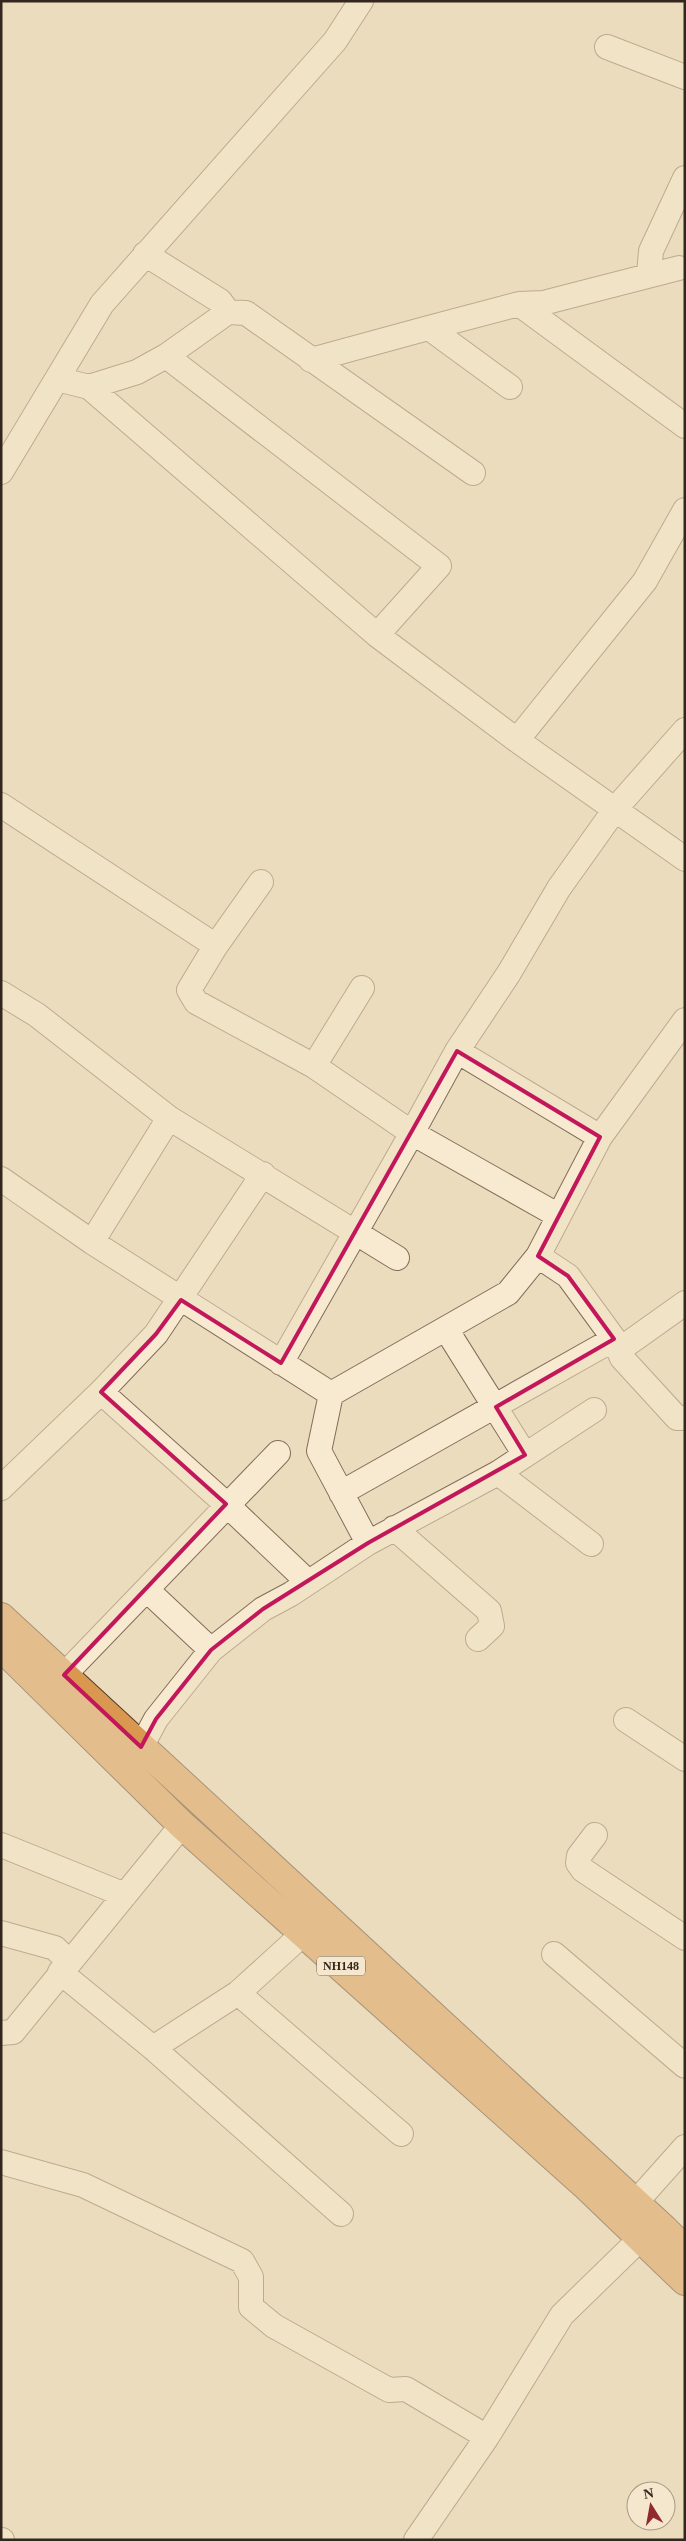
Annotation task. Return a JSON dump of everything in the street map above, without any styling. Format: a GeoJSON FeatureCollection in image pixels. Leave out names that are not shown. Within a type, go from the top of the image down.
{"type":"FeatureCollection","features":[{"type":"Feature","properties":{"kind":"highway","name":"NH148"},"geometry":{"type":"LineString","coordinates":[[1,1617],[636,2202],[685,2250]]}},
{"type":"Feature","properties":{"kind":"highway","name":"NH148"},"geometry":{"type":"LineString","coordinates":[[1,1647],[182,1825],[585,2185],[685,2281]]}},
{"type":"Feature","properties":{"kind":"highway"},"geometry":{"type":"LineString","coordinates":[[149,1792],[168,1771]]}},
{"type":"Feature","properties":{"kind":"street"},"geometry":{"type":"LineString","coordinates":[[1,472],[102,304],[335,41],[361,1]]}},
{"type":"Feature","properties":{"kind":"street"},"geometry":{"type":"LineString","coordinates":[[607,47],[685,77]]}},
{"type":"Feature","properties":{"kind":"street"},"geometry":{"type":"LineString","coordinates":[[649,274],[651,251],[685,178]]}},
{"type":"Feature","properties":{"kind":"street"},"geometry":{"type":"LineString","coordinates":[[145,254],[220,301],[228,312]]}},
{"type":"Feature","properties":{"kind":"street"},"geometry":{"type":"LineString","coordinates":[[311,360],[519,304],[543,303],[649,274],[679,268]]}},
{"type":"Feature","properties":{"kind":"street"},"geometry":{"type":"LineString","coordinates":[[519,304],[682,419]]}},
{"type":"Feature","properties":{"kind":"street"},"geometry":{"type":"LineString","coordinates":[[89,387],[137,372],[166,356],[228,312],[246,313],[472,473]]}},
{"type":"Feature","properties":{"kind":"street"},"geometry":{"type":"LineString","coordinates":[[432,327],[436,333],[510,387]]}},
{"type":"Feature","properties":{"kind":"street"},"geometry":{"type":"LineString","coordinates":[[166,356],[439,566],[377,635]]}},
{"type":"Feature","properties":{"kind":"street"},"geometry":{"type":"LineString","coordinates":[[57,379],[89,387],[377,635],[517,740],[616,808],[685,859]]}},
{"type":"Feature","properties":{"kind":"street"},"geometry":{"type":"LineString","coordinates":[[517,740],[645,581],[685,510]]}},
{"type":"Feature","properties":{"kind":"street"},"geometry":{"type":"LineString","coordinates":[[281,1363],[412,1134],[456,1051],[509,973],[559,888],[616,808],[683,735]]}},
{"type":"Feature","properties":{"kind":"street"},"geometry":{"type":"LineString","coordinates":[[1,805],[215,947]]}},
{"type":"Feature","properties":{"kind":"street"},"geometry":{"type":"LineString","coordinates":[[261,882],[215,947],[190,990],[196,1002],[314,1066],[412,1134],[559,1216]]}},
{"type":"Feature","properties":{"kind":"street"},"geometry":{"type":"LineString","coordinates":[[314,1066],[362,988]]}},
{"type":"Feature","properties":{"kind":"street"},"geometry":{"type":"LineString","coordinates":[[1,993],[37,1015],[169,1118],[356,1231],[397,1258]]}},
{"type":"Feature","properties":{"kind":"street"},"geometry":{"type":"LineString","coordinates":[[368,1543],[319,1451],[331,1394],[508,1293],[538,1256],[600,1137],[685,1020]]}},
{"type":"Feature","properties":{"kind":"street"},"geometry":{"type":"LineString","coordinates":[[456,1051],[600,1137]]}},
{"type":"Feature","properties":{"kind":"street"},"geometry":{"type":"LineString","coordinates":[[92,1242],[169,1118]]}},
{"type":"Feature","properties":{"kind":"street"},"geometry":{"type":"LineString","coordinates":[[1,1488],[101,1392],[156,1334],[181,1300],[263,1174]]}},
{"type":"Feature","properties":{"kind":"street"},"geometry":{"type":"LineString","coordinates":[[1,1179],[92,1242],[181,1300],[331,1394]]}},
{"type":"Feature","properties":{"kind":"street"},"geometry":{"type":"LineString","coordinates":[[538,1256],[568,1276],[617,1344],[622,1358],[677,1418],[685,1418]]}},
{"type":"Feature","properties":{"kind":"street"},"geometry":{"type":"LineString","coordinates":[[341,1493],[496,1407],[617,1344],[685,1303]]}},
{"type":"Feature","properties":{"kind":"street"},"geometry":{"type":"LineString","coordinates":[[446,1329],[525,1455]]}},
{"type":"Feature","properties":{"kind":"street"},"geometry":{"type":"LineString","coordinates":[[101,1392],[226,1504],[307,1581]]}},
{"type":"Feature","properties":{"kind":"street"},"geometry":{"type":"LineString","coordinates":[[141,1747],[156,1719],[211,1650],[263,1609],[291,1594],[307,1581],[368,1543],[498,1472],[594,1410]]}},
{"type":"Feature","properties":{"kind":"street"},"geometry":{"type":"LineString","coordinates":[[64,1675],[148,1590],[226,1504],[278,1453]]}},
{"type":"Feature","properties":{"kind":"street"},"geometry":{"type":"LineString","coordinates":[[498,1472],[591,1544]]}},
{"type":"Feature","properties":{"kind":"street"},"geometry":{"type":"LineString","coordinates":[[394,1528],[489,1611],[492,1626],[478,1639]]}},
{"type":"Feature","properties":{"kind":"street"},"geometry":{"type":"LineString","coordinates":[[148,1590],[211,1650]]}},
{"type":"Feature","properties":{"kind":"street"},"geometry":{"type":"LineString","coordinates":[[626,1720],[685,1759]]}},
{"type":"Feature","properties":{"kind":"street"},"geometry":{"type":"LineString","coordinates":[[1,2033],[13,2032],[64,1967],[84,1948],[182,1825]]}},
{"type":"Feature","properties":{"kind":"street"},"geometry":{"type":"LineString","coordinates":[[594,1834],[579,1856],[578,1863],[583,1870],[685,1938]]}},
{"type":"Feature","properties":{"kind":"street"},"geometry":{"type":"LineString","coordinates":[[1,1845],[125,1895]]}},
{"type":"Feature","properties":{"kind":"street"},"geometry":{"type":"LineString","coordinates":[[1,1932],[55,1948],[64,1967],[152,2048],[341,2214]]}},
{"type":"Feature","properties":{"kind":"street"},"geometry":{"type":"LineString","coordinates":[[152,2048],[238,1993],[304,1933]]}},
{"type":"Feature","properties":{"kind":"street"},"geometry":{"type":"LineString","coordinates":[[554,1954],[685,2066]]}},
{"type":"Feature","properties":{"kind":"street"},"geometry":{"type":"LineString","coordinates":[[238,1993],[400,2134]]}},
{"type":"Feature","properties":{"kind":"street"},"geometry":{"type":"LineString","coordinates":[[636,2202],[685,2147]]}},
{"type":"Feature","properties":{"kind":"street"},"geometry":{"type":"LineString","coordinates":[[1,2162],[83,2185],[242,2261],[251,2277],[251,2306],[274,2326],[388,2390],[406,2389],[487,2437]]}},
{"type":"Feature","properties":{"kind":"street"},"geometry":{"type":"LineString","coordinates":[[416,2540],[487,2437],[562,2315],[641,2238]]}},
{"type":"Feature","properties":{"kind":"highlighted area"},"geometry":{"type":"Polygon","coordinates":[[[457,1051],[600,1137],[538,1256],[568,1276],[614,1339],[496,1407],[525,1455],[368,1543],[263,1609],[211,1650],[156,1719],[141,1747],[64,1675],[226,1504],[101,1392],[156,1334],[181,1300],[281,1363],[457,1051]]]}}]}
